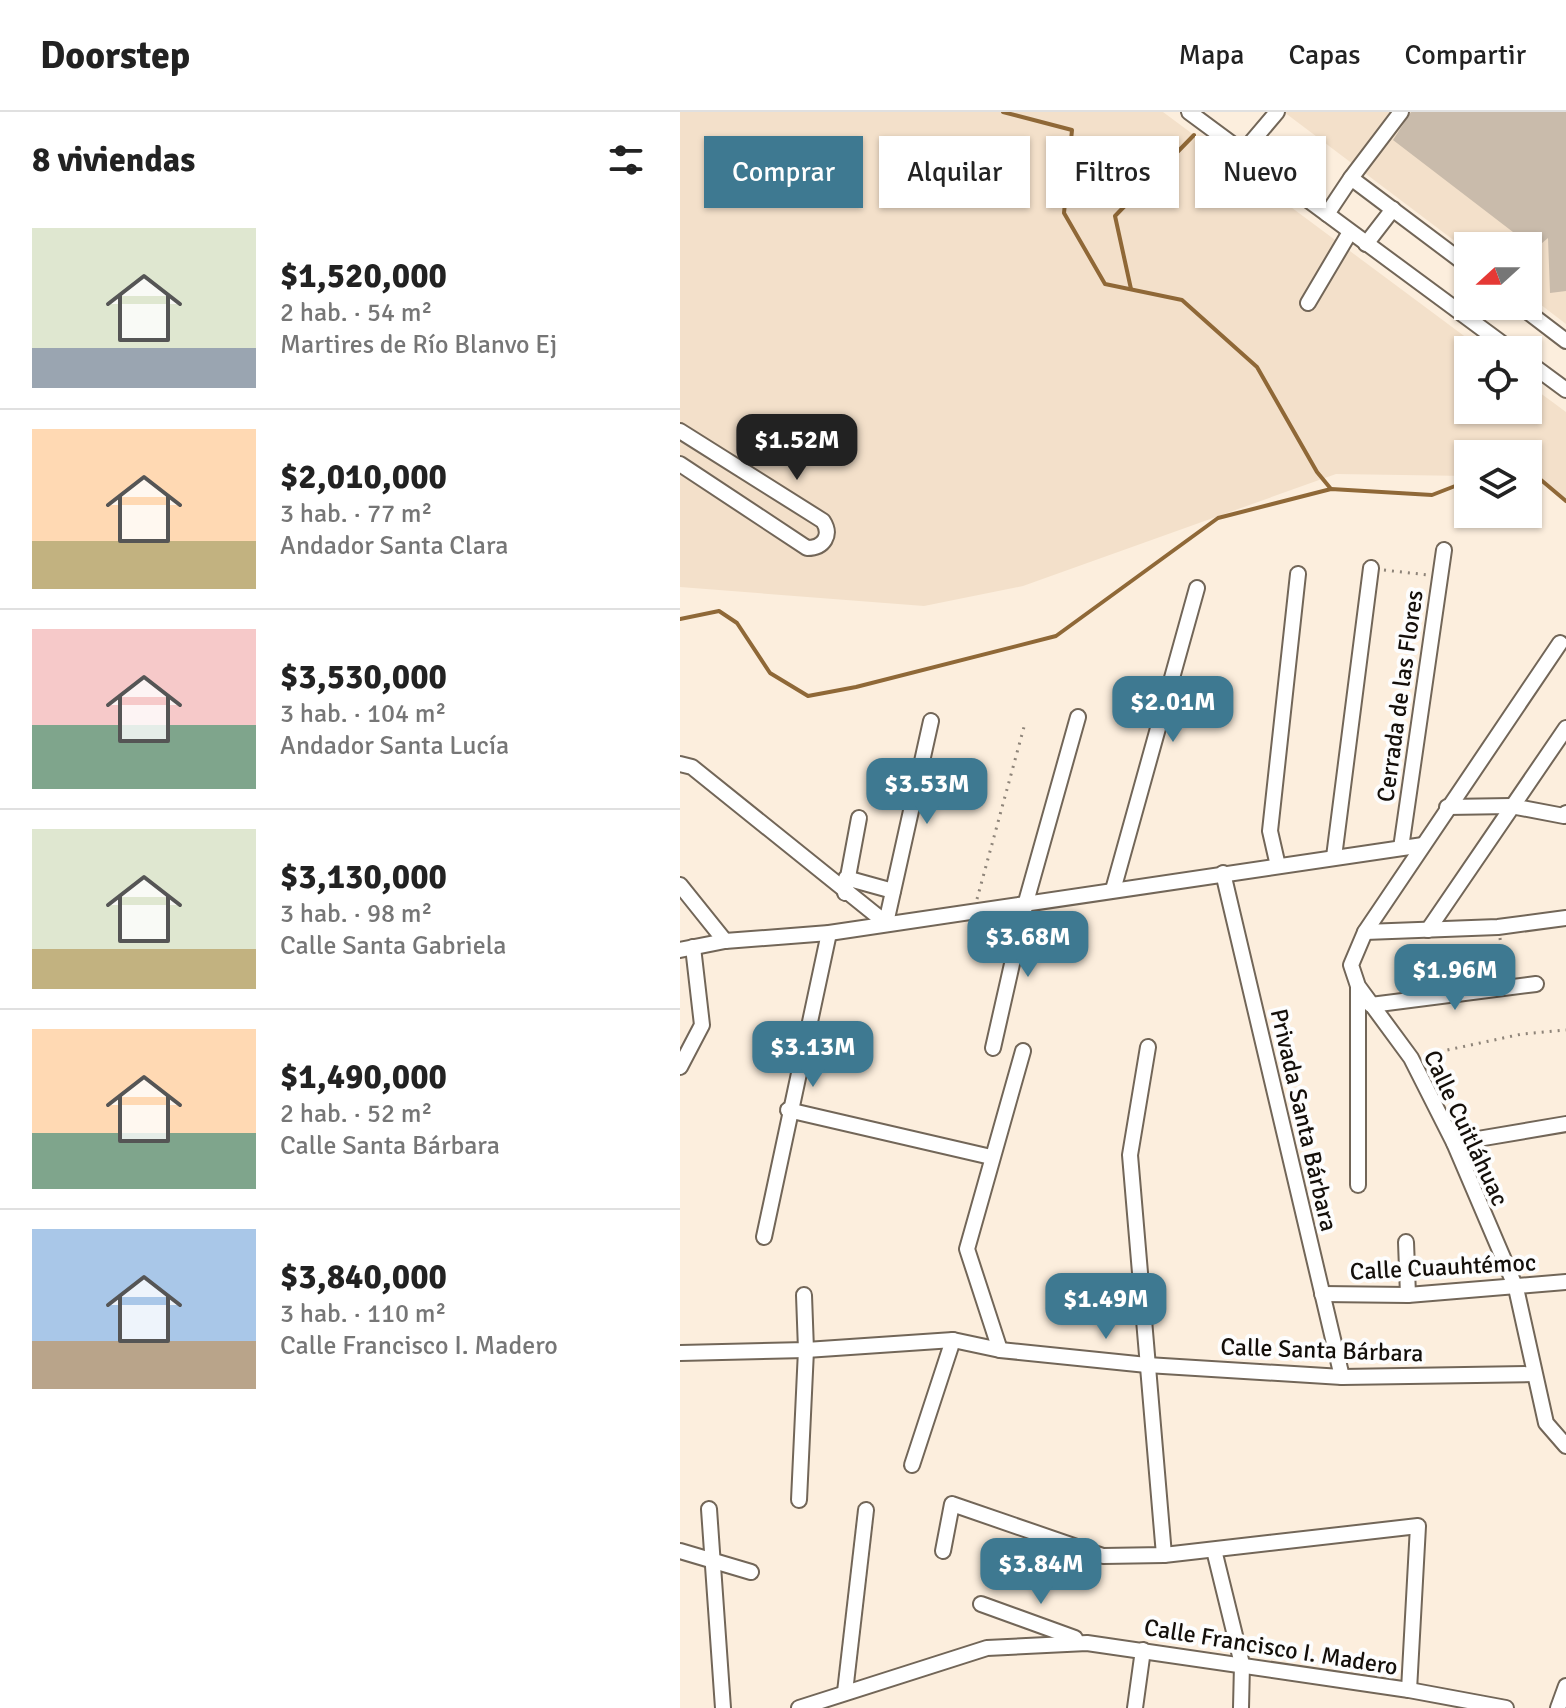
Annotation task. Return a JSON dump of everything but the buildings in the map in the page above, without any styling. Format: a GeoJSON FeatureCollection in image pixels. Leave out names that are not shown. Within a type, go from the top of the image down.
{"type":"FeatureCollection","features":[{"type":"Feature","properties":{"kind":"street"},"geometry":{"type":"LineString","coordinates":[[1189,112],[1221,136]]}},
{"type":"Feature","properties":{"kind":"street"},"geometry":{"type":"LineString","coordinates":[[1257,136],[1277,112]]}},
{"type":"Feature","properties":{"kind":"street"},"geometry":{"type":"LineString","coordinates":[[1327,214],[1401,112]]}},
{"type":"Feature","properties":{"kind":"street"},"geometry":{"type":"LineString","coordinates":[[1351,178],[1454,255]]}},
{"type":"Feature","properties":{"kind":"street"},"geometry":{"type":"LineString","coordinates":[[1319,208],[1492,336]]}},
{"type":"Feature","properties":{"kind":"street"},"geometry":{"type":"LineString","coordinates":[[1366,244],[1393,209]]}},
{"type":"Feature","properties":{"kind":"street"},"geometry":{"type":"LineString","coordinates":[[1308,303],[1350,232]]}},
{"type":"Feature","properties":{"kind":"street"},"geometry":{"type":"LineString","coordinates":[[1538,320],[1566,341]]}},
{"type":"Feature","properties":{"kind":"street"},"geometry":{"type":"LineString","coordinates":[[1542,372],[1566,390]]}},
{"type":"Feature","properties":{"kind":"street"},"geometry":{"type":"LineString","coordinates":[[680,431],[823,521],[827,528],[825,539],[812,548],[680,464]]}},
{"type":"Feature","properties":{"kind":"street","name":"Cerrada de las Flores"},"geometry":{"type":"LineString","coordinates":[[1401,848],[1444,550]]}},
{"type":"Feature","properties":{"kind":"street"},"geometry":{"type":"LineString","coordinates":[[1334,857],[1371,568]]}},
{"type":"Feature","properties":{"kind":"street"},"geometry":{"type":"LineString","coordinates":[[1278,866],[1270,831],[1298,574]]}},
{"type":"Feature","properties":{"kind":"street"},"geometry":{"type":"LineString","coordinates":[[1113,890],[1197,588]]}},
{"type":"Feature","properties":{"kind":"street"},"geometry":{"type":"LineString","coordinates":[[1358,986],[1351,965],[1365,932],[1560,643]]}},
{"type":"Feature","properties":{"kind":"street"},"geometry":{"type":"LineString","coordinates":[[993,1048],[1026,902],[1078,717]]}},
{"type":"Feature","properties":{"kind":"street"},"geometry":{"type":"LineString","coordinates":[[886,923],[931,721]]}},
{"type":"Feature","properties":{"kind":"street"},"geometry":{"type":"LineString","coordinates":[[1428,930],[1566,728]]}},
{"type":"Feature","properties":{"kind":"street"},"geometry":{"type":"LineString","coordinates":[[680,764],[692,767],[846,886],[886,923]]}},
{"type":"Feature","properties":{"kind":"street"},"geometry":{"type":"LineString","coordinates":[[1447,807],[1511,806],[1565,815]]}},
{"type":"Feature","properties":{"kind":"street"},"geometry":{"type":"LineString","coordinates":[[846,886],[859,818]]}},
{"type":"Feature","properties":{"kind":"street"},"geometry":{"type":"LineString","coordinates":[[680,1067],[702,1025],[686,948],[725,941],[829,933],[1423,845]]}},
{"type":"Feature","properties":{"kind":"street","name":"Privada Santa Bárbara"},"geometry":{"type":"LineString","coordinates":[[1223,873],[1342,1377]]}},
{"type":"Feature","properties":{"kind":"street"},"geometry":{"type":"LineString","coordinates":[[680,885],[725,941]]}},
{"type":"Feature","properties":{"kind":"street"},"geometry":{"type":"LineString","coordinates":[[846,886],[893,891]]}},
{"type":"Feature","properties":{"kind":"street"},"geometry":{"type":"LineString","coordinates":[[1365,932],[1498,927],[1566,918]]}},
{"type":"Feature","properties":{"kind":"street"},"geometry":{"type":"LineString","coordinates":[[764,1237],[788,1110],[829,933]]}},
{"type":"Feature","properties":{"kind":"street"},"geometry":{"type":"LineString","coordinates":[[1371,1005],[1536,984]]}},
{"type":"Feature","properties":{"kind":"street","name":"Privada Santa Bárbara"},"geometry":{"type":"LineString","coordinates":[[1358,986],[1358,1185]]}},
{"type":"Feature","properties":{"kind":"street","name":"Calle Cuitláhuac"},"geometry":{"type":"LineString","coordinates":[[1358,986],[1411,1058],[1454,1143],[1516,1288],[1546,1423],[1566,1446]]}},
{"type":"Feature","properties":{"kind":"street"},"geometry":{"type":"LineString","coordinates":[[1148,1047],[1130,1155],[1164,1555]]}},
{"type":"Feature","properties":{"kind":"street"},"geometry":{"type":"LineString","coordinates":[[1000,1350],[967,1249],[1023,1051]]}},
{"type":"Feature","properties":{"kind":"street"},"geometry":{"type":"LineString","coordinates":[[788,1110],[991,1157]]}},
{"type":"Feature","properties":{"kind":"street"},"geometry":{"type":"LineString","coordinates":[[1454,1143],[1566,1124]]}},
{"type":"Feature","properties":{"kind":"street"},"geometry":{"type":"LineString","coordinates":[[1406,1242],[1408,1295]]}},
{"type":"Feature","properties":{"kind":"street","name":"Calle Cuauhtémoc"},"geometry":{"type":"LineString","coordinates":[[1322,1294],[1408,1295],[1566,1282]]}},
{"type":"Feature","properties":{"kind":"street"},"geometry":{"type":"LineString","coordinates":[[799,1500],[806,1350],[804,1295]]}},
{"type":"Feature","properties":{"kind":"street"},"geometry":{"type":"LineString","coordinates":[[912,1465],[953,1340]]}},
{"type":"Feature","properties":{"kind":"street","name":"Calle Santa Bárbara"},"geometry":{"type":"LineString","coordinates":[[680,1353],[806,1350],[953,1340],[1000,1350],[1147,1365],[1342,1377],[1534,1374]]}},
{"type":"Feature","properties":{"kind":"street"},"geometry":{"type":"LineString","coordinates":[[943,1551],[952,1504],[1103,1556],[1164,1555],[1214,1550],[1226,1545],[1418,1526],[1409,1690]]}},
{"type":"Feature","properties":{"kind":"street"},"geometry":{"type":"LineString","coordinates":[[709,1509],[723,1708]]}},
{"type":"Feature","properties":{"kind":"street"},"geometry":{"type":"LineString","coordinates":[[845,1692],[866,1510]]}},
{"type":"Feature","properties":{"kind":"street"},"geometry":{"type":"LineString","coordinates":[[1214,1550],[1242,1664],[1241,1708]]}},
{"type":"Feature","properties":{"kind":"street"},"geometry":{"type":"LineString","coordinates":[[680,1551],[710,1557],[751,1572]]}},
{"type":"Feature","properties":{"kind":"street"},"geometry":{"type":"LineString","coordinates":[[981,1604],[1087,1643]]}},
{"type":"Feature","properties":{"kind":"street","name":"Calle Francisco I. Madero"},"geometry":{"type":"LineString","coordinates":[[799,1708],[815,1706],[845,1692],[987,1648],[1087,1643],[1409,1690],[1493,1707]]}},
{"type":"Feature","properties":{"kind":"street"},"geometry":{"type":"LineString","coordinates":[[1135,1708],[1143,1650]]}},
{"type":"Feature","properties":{"kind":"street"},"geometry":{"type":"LineString","coordinates":[[1558,1708],[1566,1686]]}},
{"type":"Feature","properties":{"kind":"path"},"geometry":{"type":"LineString","coordinates":[[1371,568],[1440,576]]}},
{"type":"Feature","properties":{"kind":"path"},"geometry":{"type":"LineString","coordinates":[[974,910],[1024,727]]}},
{"type":"Feature","properties":{"kind":"path"},"geometry":{"type":"LineString","coordinates":[[1498,927],[1505,986]]}},
{"type":"Feature","properties":{"kind":"path"},"geometry":{"type":"LineString","coordinates":[[1411,1058],[1508,1036],[1566,1030]]}},
{"type":"Feature","properties":{"kind":"shaded area"},"geometry":{"type":"Polygon","coordinates":[[[680,112],[1163,112],[1195,136],[1195,208],[1292,208],[1464,336],[1454,336],[1454,424],[1542,424],[1542,394],[1566,412],[1566,504],[1542,478],[1542,440],[1454,440],[1454,476],[1336,474],[1023,586],[924,606],[680,587],[680,112]]]}},
{"type":"Feature","properties":{"kind":"shaded area"},"geometry":{"type":"Polygon","coordinates":[[[1284,112],[1566,112],[1566,324],[1542,306],[1542,232],[1454,232],[1454,240],[1326,144],[1326,136],[1316,136],[1284,112]]]}},
{"type":"Feature","properties":{"kind":"waterway"},"geometry":{"type":"LineString","coordinates":[[1003,112],[1072,130],[1064,213],[1105,284],[1182,300],[1257,367],[1317,472],[1331,489]]}},
{"type":"Feature","properties":{"kind":"waterway"},"geometry":{"type":"LineString","coordinates":[[1131,289],[1115,216],[1194,135]]}},
{"type":"Feature","properties":{"kind":"waterway"},"geometry":{"type":"LineString","coordinates":[[1542,481],[1566,501]]}},
{"type":"Feature","properties":{"kind":"waterway"},"geometry":{"type":"LineString","coordinates":[[680,619],[719,611],[737,623],[770,673],[808,696],[856,687],[1056,636],[1218,518],[1331,489],[1432,495],[1454,486]]}}]}
